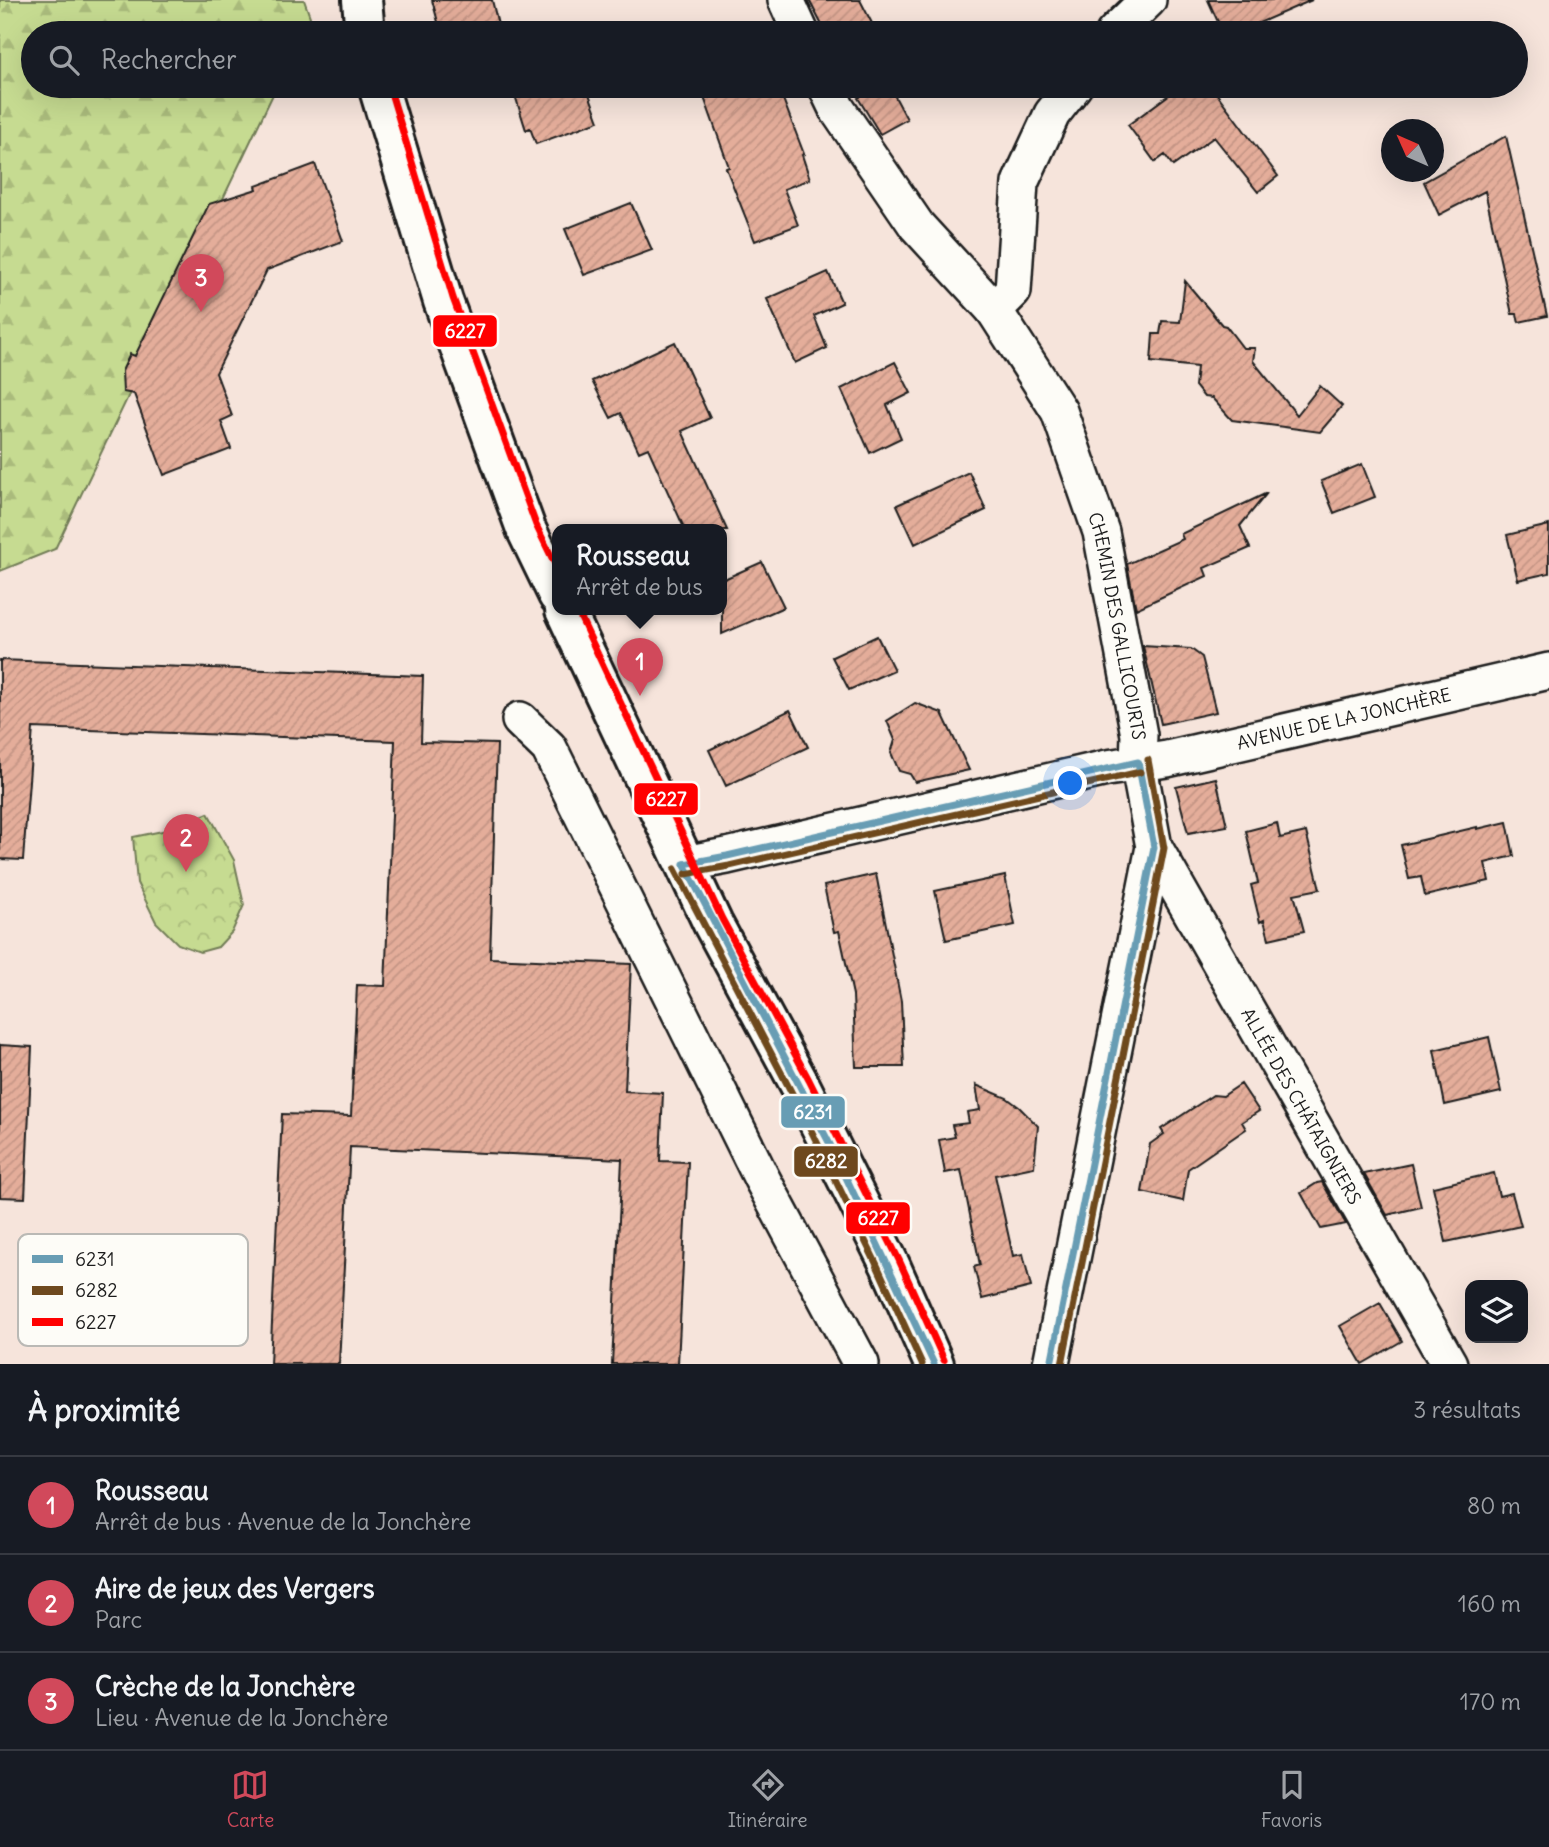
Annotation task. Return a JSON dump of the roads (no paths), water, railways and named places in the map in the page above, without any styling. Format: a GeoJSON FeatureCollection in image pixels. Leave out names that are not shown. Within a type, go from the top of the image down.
{"type":"FeatureCollection","features":[{"type":"Feature","properties":{"kind":"street"},"geometry":{"type":"LineString","coordinates":[[362,0],[364,21]]}},
{"type":"Feature","properties":{"kind":"street"},"geometry":{"type":"LineString","coordinates":[[786,0],[796,21]]}},
{"type":"Feature","properties":{"kind":"street"},"geometry":{"type":"LineString","coordinates":[[1126,21],[1148,0]]}},
{"type":"Feature","properties":{"kind":"street"},"geometry":{"type":"LineString","coordinates":[[382,98],[443,301],[526,528],[552,582]]}},
{"type":"Feature","properties":{"kind":"street","name":"CHEMIN DES GALLICOURTS"},"geometry":{"type":"LineString","coordinates":[[832,98],[917,226],[994,310],[1059,411],[1101,532],[1139,735],[1138,762],[1154,847],[1051,1364]]}},
{"type":"Feature","properties":{"kind":"street"},"geometry":{"type":"LineString","coordinates":[[994,310],[1013,291],[1020,183],[1052,114],[1065,98]]}},
{"type":"Feature","properties":{"kind":"street"},"geometry":{"type":"LineString","coordinates":[[567,615],[712,924],[805,1095],[890,1265],[934,1364]]}},
{"type":"Feature","properties":{"kind":"street","name":"AVENUE DE LA JONCHÈRE"},"geometry":{"type":"LineString","coordinates":[[684,864],[1138,762],[1167,759],[1549,671]]}},
{"type":"Feature","properties":{"kind":"street"},"geometry":{"type":"LineString","coordinates":[[520,720],[549,748],[761,1177],[861,1364]]}},
{"type":"Feature","properties":{"kind":"street","name":"ALLÉE DES CHÂTAIGNIERS"},"geometry":{"type":"LineString","coordinates":[[1154,847],[1449,1364]]}},
{"type":"Feature","properties":{"kind":"place","name":"Crèche de la Jonchère"},"geometry":{"type":"Point","coordinates":[201,312]}},
{"type":"Feature","properties":{"kind":"place","name":"Rousseau"},"geometry":{"type":"Point","coordinates":[640,696]}},
{"type":"Feature","properties":{"kind":"place","name":"Aire de jeux des Vergers"},"geometry":{"type":"Point","coordinates":[186,872]}}]}
